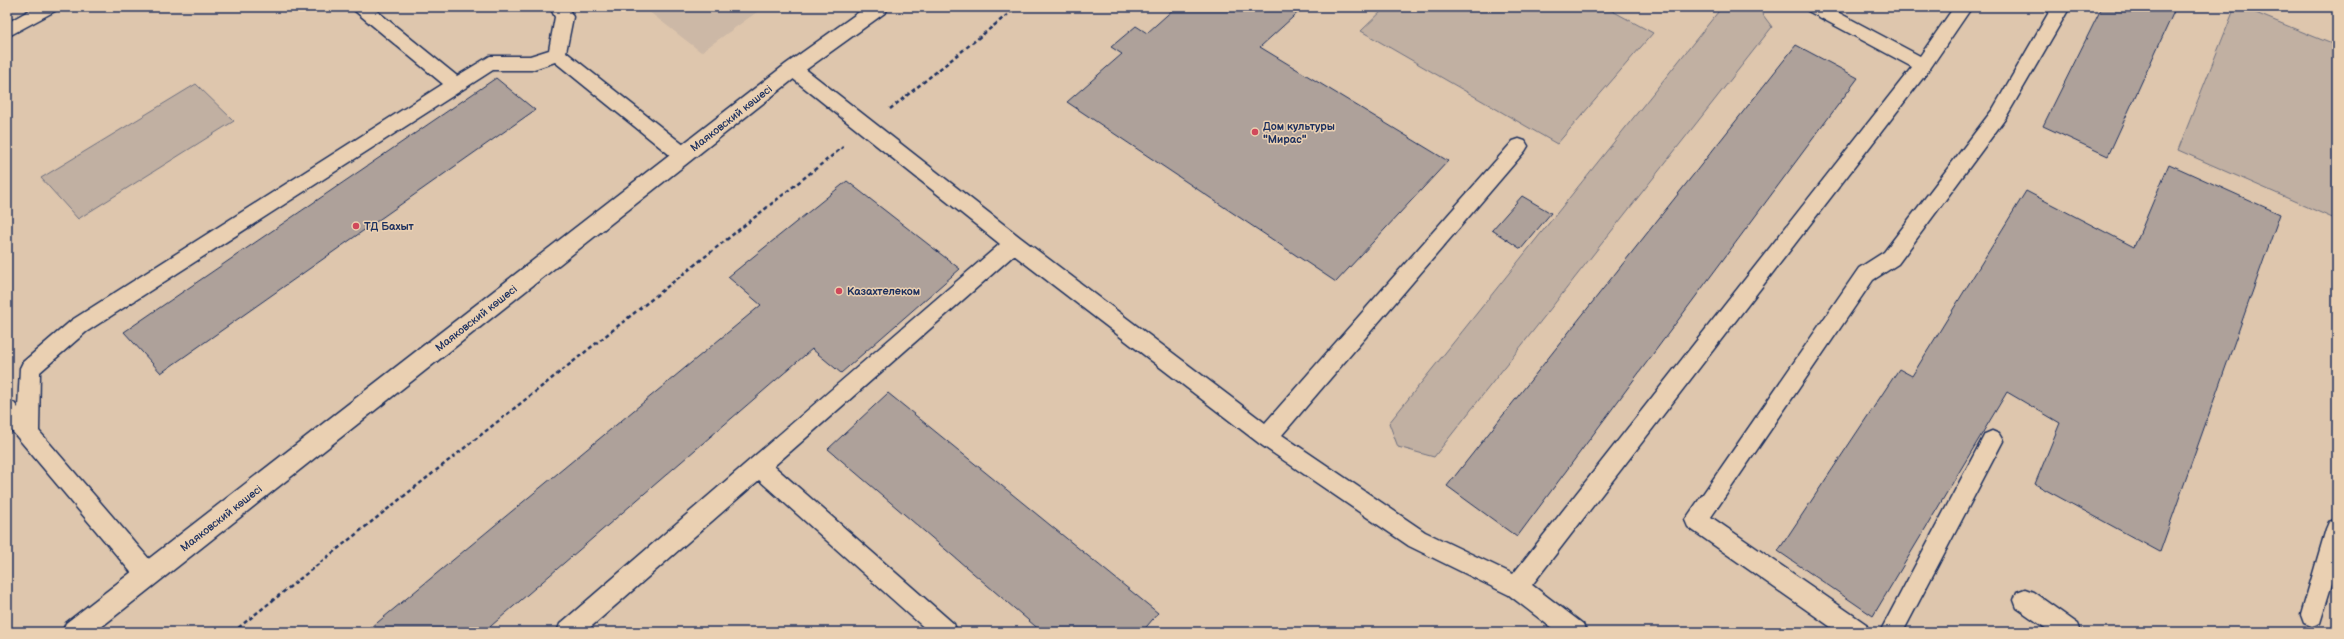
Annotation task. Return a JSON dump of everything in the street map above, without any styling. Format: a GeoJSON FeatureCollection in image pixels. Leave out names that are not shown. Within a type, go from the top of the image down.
{"type":"FeatureCollection","features":[{"type":"Feature","properties":{"kind":"street","name":"Маяковский көшесі"},"geometry":{"type":"LineString","coordinates":[[75,632],[683,155],[794,69],[879,7]]}},
{"type":"Feature","properties":{"kind":"lane"},"geometry":{"type":"LineString","coordinates":[[7,31],[49,7]]}},
{"type":"Feature","properties":{"kind":"lane"},"geometry":{"type":"LineString","coordinates":[[361,7],[456,85]]}},
{"type":"Feature","properties":{"kind":"lane"},"geometry":{"type":"LineString","coordinates":[[557,54],[564,17],[559,7]]}},
{"type":"Feature","properties":{"kind":"lane"},"geometry":{"type":"LineString","coordinates":[[1814,7],[1923,65]]}},
{"type":"Feature","properties":{"kind":"lane"},"geometry":{"type":"LineString","coordinates":[[1517,587],[1923,65],[1963,7]]}},
{"type":"Feature","properties":{"kind":"lane"},"geometry":{"type":"LineString","coordinates":[[1858,632],[1696,520],[1866,274],[1891,258],[1999,114],[2061,7]]}},
{"type":"Feature","properties":{"kind":"lane"},"geometry":{"type":"LineString","coordinates":[[28,434],[30,368],[79,326],[490,63],[531,63],[557,54]]}},
{"type":"Feature","properties":{"kind":"lane"},"geometry":{"type":"LineString","coordinates":[[557,54],[683,155]]}},
{"type":"Feature","properties":{"kind":"lane"},"geometry":{"type":"LineString","coordinates":[[794,69],[1014,244],[1267,437],[1417,539],[1517,587],[1575,632]]}},
{"type":"Feature","properties":{"kind":"lane"},"geometry":{"type":"LineString","coordinates":[[1267,437],[1519,146]]}},
{"type":"Feature","properties":{"kind":"lane"},"geometry":{"type":"LineString","coordinates":[[568,632],[760,467],[1014,244]]}},
{"type":"Feature","properties":{"kind":"lane"},"geometry":{"type":"LineString","coordinates":[[7,410],[148,575]]}},
{"type":"Feature","properties":{"kind":"lane"},"geometry":{"type":"LineString","coordinates":[[1891,632],[1992,441]]}},
{"type":"Feature","properties":{"kind":"lane"},"geometry":{"type":"LineString","coordinates":[[760,467],[946,632]]}},
{"type":"Feature","properties":{"kind":"lane"},"geometry":{"type":"LineString","coordinates":[[2312,615],[2337,529]]}},
{"type":"Feature","properties":{"kind":"lane"},"geometry":{"type":"LineString","coordinates":[[2025,600],[2070,632]]}},
{"type":"Feature","properties":{"kind":"path"},"geometry":{"type":"LineString","coordinates":[[233,632],[1017,7]]}},
{"type":"Feature","properties":{"kind":"shaded area"},"geometry":{"type":"Polygon","coordinates":[[[643,7],[764,7],[701,52],[643,7]]]}},
{"type":"Feature","properties":{"kind":"shaded area"},"geometry":{"type":"Polygon","coordinates":[[[1386,7],[1605,7],[1653,33],[1557,144],[1361,31],[1386,7]]]}},
{"type":"Feature","properties":{"kind":"shaded area"},"geometry":{"type":"Polygon","coordinates":[[[1722,7],[1757,7],[1772,27],[1434,457],[1398,447],[1389,423],[1722,7]]]}},
{"type":"Feature","properties":{"kind":"shaded area"},"geometry":{"type":"Polygon","coordinates":[[[2235,7],[2241,7],[2337,46],[2337,220],[2178,150],[2235,7]]]}},
{"type":"Feature","properties":{"kind":"shaded area"},"geometry":{"type":"Polygon","coordinates":[[[196,84],[234,121],[78,219],[41,178],[196,84]]]}},
{"type":"Feature","properties":{"kind":"building","name":"Дом культуры \"Мирас\""},"geometry":{"type":"Polygon","coordinates":[[[1176,7],[1304,7],[1260,47],[1448,161],[1336,282],[1067,102],[1122,54],[1111,47],[1136,26],[1147,33],[1176,7]]]}},
{"type":"Feature","properties":{"kind":"building"},"geometry":{"type":"Polygon","coordinates":[[[2102,7],[2176,7],[2108,156],[2043,126],[2102,7]]]}},
{"type":"Feature","properties":{"kind":"building"},"geometry":{"type":"Polygon","coordinates":[[[1796,45],[1858,78],[1517,537],[1447,486],[1796,45]]]}},
{"type":"Feature","properties":{"kind":"building"},"geometry":{"type":"Polygon","coordinates":[[[496,78],[535,110],[161,373],[124,332],[496,78]]]}},
{"type":"Feature","properties":{"kind":"building"},"geometry":{"type":"Polygon","coordinates":[[[2169,164],[2280,214],[2160,552],[2035,484],[2060,423],[2007,392],[1873,616],[1778,551],[1899,369],[1912,376],[2026,191],[2134,247],[2169,164]]]}},
{"type":"Feature","properties":{"kind":"building"},"geometry":{"type":"Polygon","coordinates":[[[847,181],[960,269],[841,373],[812,349],[484,632],[366,632],[761,305],[728,277],[847,181]]]}},
{"type":"Feature","properties":{"kind":"building"},"geometry":{"type":"Polygon","coordinates":[[[1522,196],[1551,213],[1521,249],[1492,230],[1522,196]]]}},
{"type":"Feature","properties":{"kind":"building"},"geometry":{"type":"Polygon","coordinates":[[[888,393],[1158,613],[1142,632],[1042,632],[828,449],[888,393]]]}},
{"type":"Feature","properties":{"kind":"place","name":"Дом культуры \"Мирас\""},"geometry":{"type":"Point","coordinates":[1255,132]}},
{"type":"Feature","properties":{"kind":"place","name":"ТД Бахыт"},"geometry":{"type":"Point","coordinates":[356,226]}},
{"type":"Feature","properties":{"kind":"place","name":"Казахтелеком"},"geometry":{"type":"Point","coordinates":[839,291]}}]}
